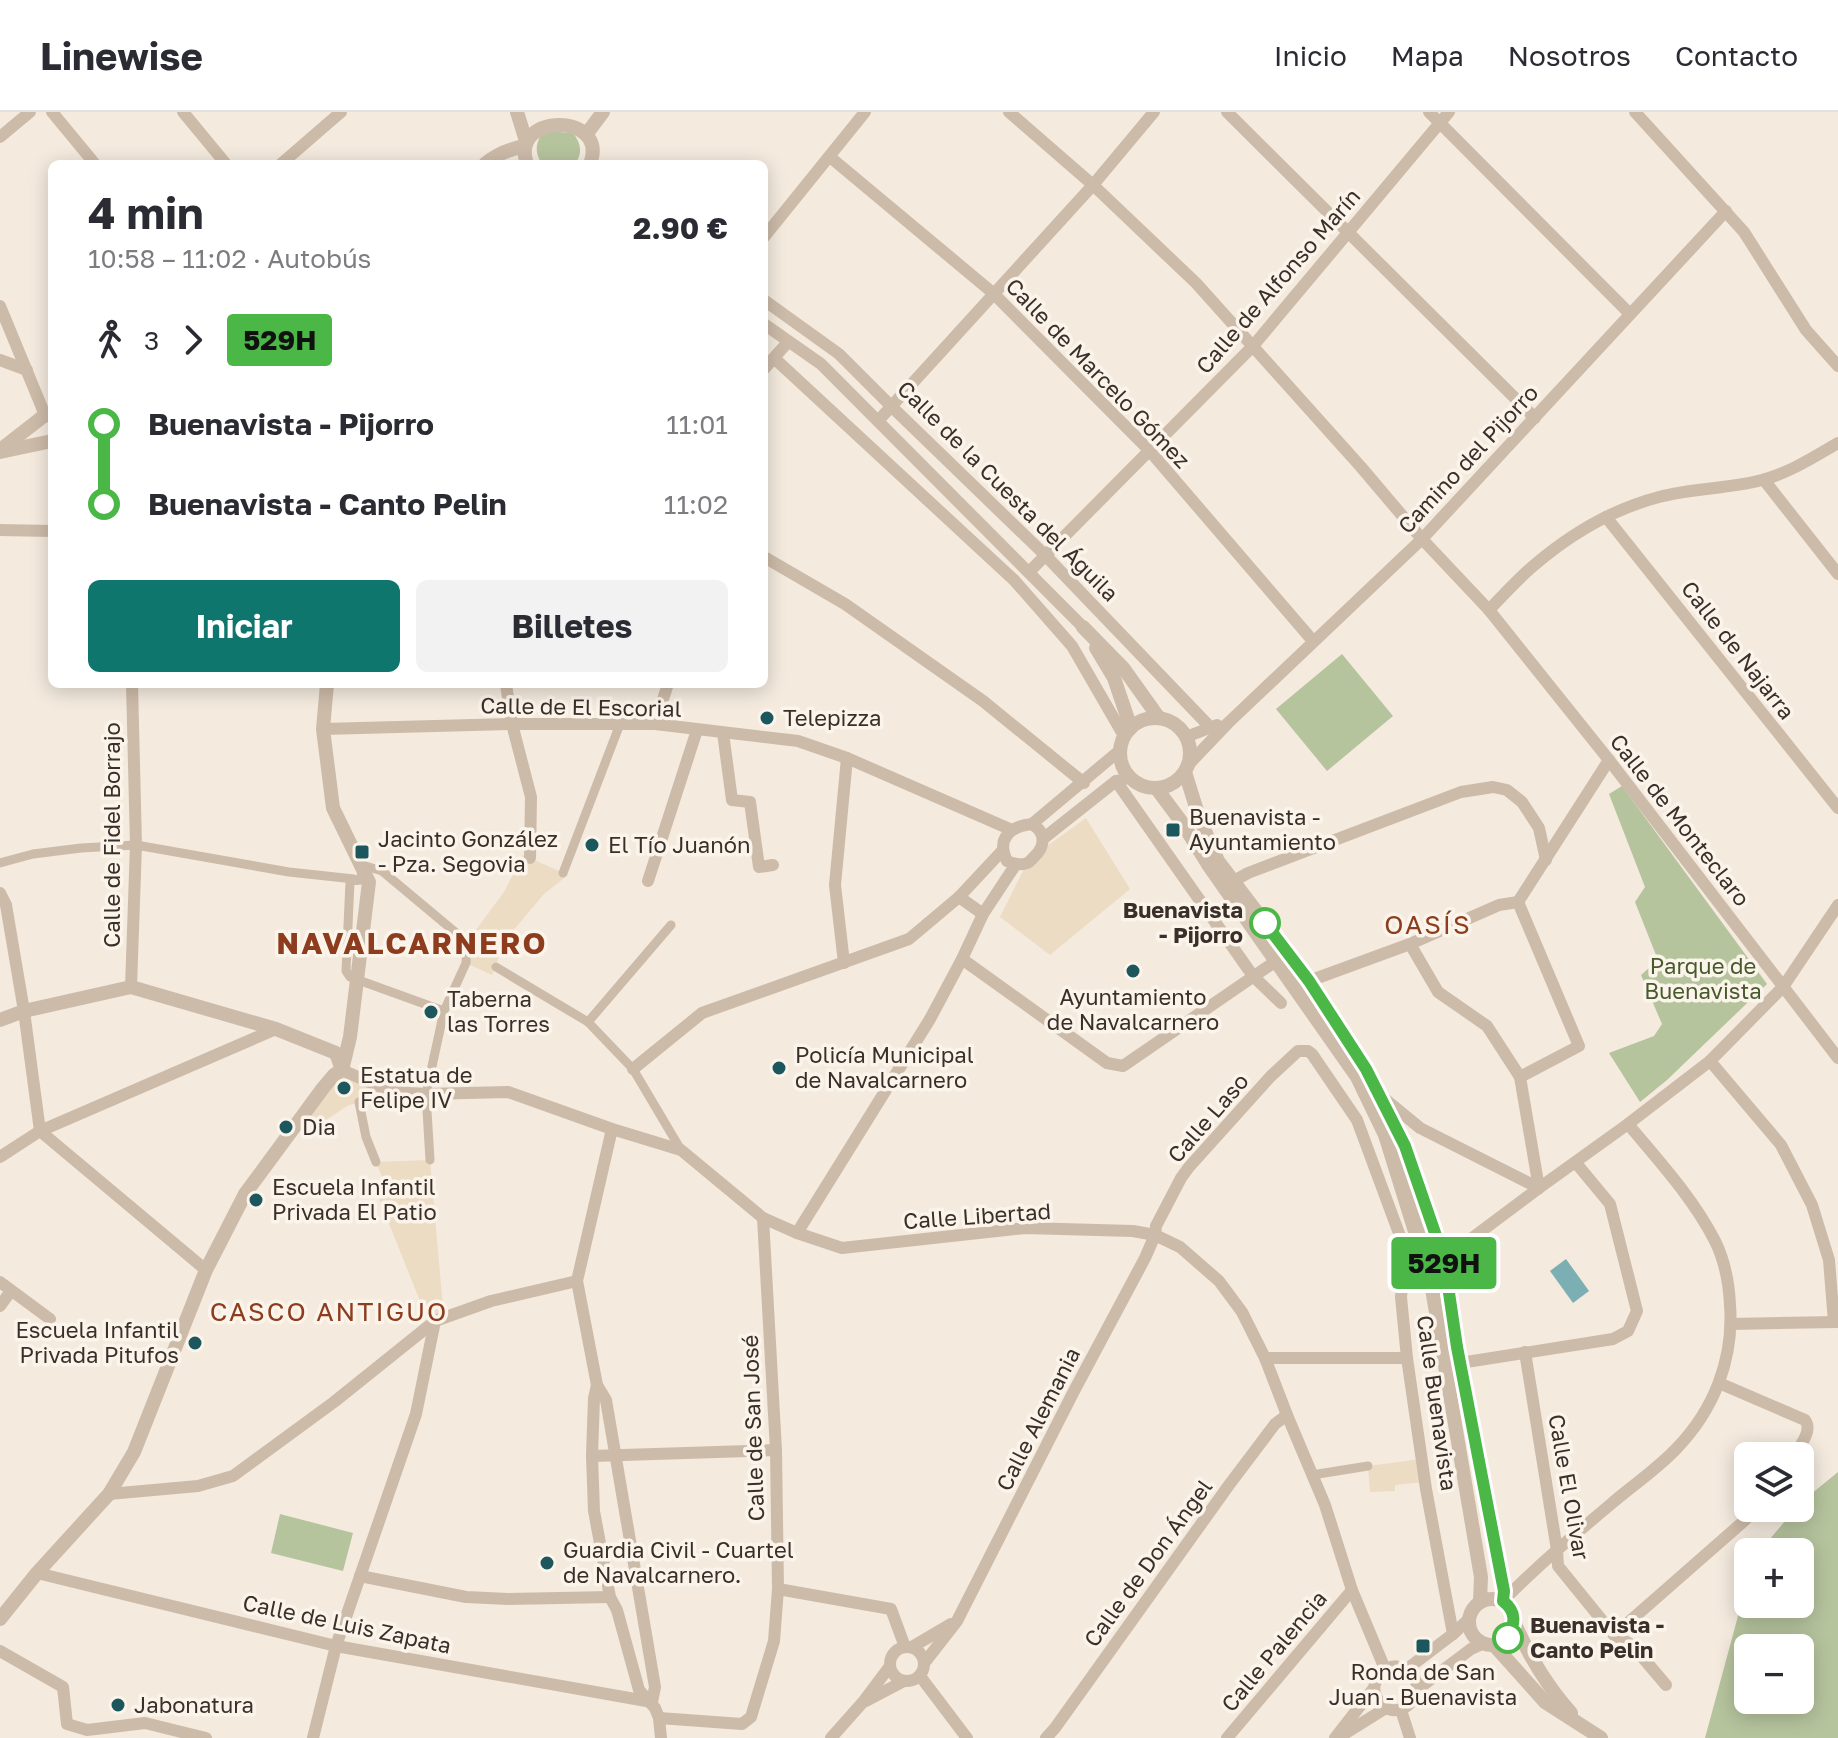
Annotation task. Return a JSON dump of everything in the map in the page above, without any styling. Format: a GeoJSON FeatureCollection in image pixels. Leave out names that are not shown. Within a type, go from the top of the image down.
{"type":"FeatureCollection","features":[{"type":"Feature","properties":{"kind":"street"},"geometry":{"type":"LineString","coordinates":[[0,137],[30,112]]}},
{"type":"Feature","properties":{"kind":"street"},"geometry":{"type":"LineString","coordinates":[[52,112],[92,160]]}},
{"type":"Feature","properties":{"kind":"street"},"geometry":{"type":"LineString","coordinates":[[183,112],[223,160]]}},
{"type":"Feature","properties":{"kind":"street"},"geometry":{"type":"LineString","coordinates":[[286,160],[341,112]]}},
{"type":"Feature","properties":{"kind":"street"},"geometry":{"type":"LineString","coordinates":[[517,112],[527,160]]}},
{"type":"Feature","properties":{"kind":"street"},"geometry":{"type":"LineString","coordinates":[[591,160],[590,138],[603,112]]}},
{"type":"Feature","properties":{"kind":"street"},"geometry":{"type":"LineString","coordinates":[[768,232],[865,112]]}},
{"type":"Feature","properties":{"kind":"street","name":"Calle de Monteclaro"},"geometry":{"type":"LineString","coordinates":[[1009,112],[1093,185],[1196,283],[1422,539],[1489,610],[1609,760],[1838,1058]]}},
{"type":"Feature","properties":{"kind":"street"},"geometry":{"type":"LineString","coordinates":[[878,421],[1093,185],[1154,112]]}},
{"type":"Feature","properties":{"kind":"street"},"geometry":{"type":"LineString","coordinates":[[1227,112],[1535,418]]}},
{"type":"Feature","properties":{"kind":"street"},"geometry":{"type":"LineString","coordinates":[[1429,112],[1630,314]]}},
{"type":"Feature","properties":{"kind":"street","name":"Calle de Alfonso Marín"},"geometry":{"type":"LineString","coordinates":[[1029,572],[1253,346],[1449,112]]}},
{"type":"Feature","properties":{"kind":"street"},"geometry":{"type":"LineString","coordinates":[[1635,112],[1744,232],[1806,330],[1838,366]]}},
{"type":"Feature","properties":{"kind":"street"},"geometry":{"type":"LineString","coordinates":[[490,160],[525,144],[539,122],[570,115],[581,124],[599,160]]}},
{"type":"Feature","properties":{"kind":"street","name":"Calle de Marcelo Gómez"},"geometry":{"type":"LineString","coordinates":[[830,157],[993,293],[1149,450],[1313,641]]}},
{"type":"Feature","properties":{"kind":"street","name":"Camino del Pijorro"},"geometry":{"type":"LineString","coordinates":[[1187,769],[1228,723],[1422,539],[1726,211]]}},
{"type":"Feature","properties":{"kind":"street","name":"Calle de la Cuesta del Águila"},"geometry":{"type":"LineString","coordinates":[[768,303],[839,354],[1045,555],[1210,727]]}},
{"type":"Feature","properties":{"kind":"street"},"geometry":{"type":"LineString","coordinates":[[0,306],[48,414]]}},
{"type":"Feature","properties":{"kind":"street","name":"Calle de la Cuesta del Águila"},"geometry":{"type":"LineString","coordinates":[[768,327],[821,364],[941,483],[1124,669],[1159,718]]}},
{"type":"Feature","properties":{"kind":"street"},"geometry":{"type":"LineString","coordinates":[[768,365],[788,342]]}},
{"type":"Feature","properties":{"kind":"street"},"geometry":{"type":"LineString","coordinates":[[774,358],[1014,580],[1072,646],[1127,732]]}},
{"type":"Feature","properties":{"kind":"street"},"geometry":{"type":"LineString","coordinates":[[0,360],[27,370]]}},
{"type":"Feature","properties":{"kind":"street"},"geometry":{"type":"LineString","coordinates":[[0,451],[22,431],[48,417]]}},
{"type":"Feature","properties":{"kind":"street"},"geometry":{"type":"LineString","coordinates":[[0,451],[48,442]]}},
{"type":"Feature","properties":{"kind":"street"},"geometry":{"type":"LineString","coordinates":[[1489,610],[1532,567],[1573,536],[1606,517],[1657,498],[1691,490],[1764,480],[1838,443]]}},
{"type":"Feature","properties":{"kind":"street","name":"Calle de la Cuesta del Águila"},"geometry":{"type":"LineString","coordinates":[[885,459],[901,444]]}},
{"type":"Feature","properties":{"kind":"street"},"geometry":{"type":"LineString","coordinates":[[1764,480],[1838,574]]}},
{"type":"Feature","properties":{"kind":"street","name":"Calle de la Cuesta del Águila"},"geometry":{"type":"LineString","coordinates":[[927,498],[941,483]]}},
{"type":"Feature","properties":{"kind":"street","name":"Calle de Najarra"},"geometry":{"type":"LineString","coordinates":[[1606,517],[1838,808]]}},
{"type":"Feature","properties":{"kind":"street"},"geometry":{"type":"LineString","coordinates":[[0,530],[48,531]]}},
{"type":"Feature","properties":{"kind":"street","name":"Calle de la Cuesta del Águila"},"geometry":{"type":"LineString","coordinates":[[983,550],[995,537]]}},
{"type":"Feature","properties":{"kind":"street"},"geometry":{"type":"LineString","coordinates":[[768,559],[845,604],[983,701],[1084,783]]}},
{"type":"Feature","properties":{"kind":"street"},"geometry":{"type":"LineString","coordinates":[[1072,646],[1086,633]]}},
{"type":"Feature","properties":{"kind":"street","name":"Calle de la Cuesta del Águila"},"geometry":{"type":"LineString","coordinates":[[1086,633],[1114,678],[1127,732]]}},
{"type":"Feature","properties":{"kind":"street","name":"Calle de Fidel Borrajo"},"geometry":{"type":"LineString","coordinates":[[131,987],[136,845],[132,688]]}},
{"type":"Feature","properties":{"kind":"street"},"geometry":{"type":"LineString","coordinates":[[1,1616],[109,1494],[134,1452],[206,1270],[245,1194],[323,1088],[342,1070],[350,1037],[369,882],[361,872],[333,808],[323,729],[327,688]]}},
{"type":"Feature","properties":{"kind":"street"},"geometry":{"type":"LineString","coordinates":[[507,688],[512,724],[531,797],[530,858]]}},
{"type":"Feature","properties":{"kind":"street"},"geometry":{"type":"LineString","coordinates":[[655,724],[667,688]]}},
{"type":"Feature","properties":{"kind":"street"},"geometry":{"type":"LineString","coordinates":[[633,1069],[702,1013],[909,939],[959,897],[1002,851],[1004,840],[1012,830],[1032,824],[1084,783],[1119,751],[1127,732],[1143,720],[1159,718],[1171,722],[1186,737],[1190,750],[1187,769],[1173,784],[1157,789],[1123,780]]}},
{"type":"Feature","properties":{"kind":"street"},"geometry":{"type":"LineString","coordinates":[[1186,737],[1228,723]]}},
{"type":"Feature","properties":{"kind":"street"},"geometry":{"type":"LineString","coordinates":[[563,873],[620,724]]}},
{"type":"Feature","properties":{"kind":"street","name":"Calle de El Escorial"},"geometry":{"type":"LineString","coordinates":[[323,729],[655,724],[798,741],[847,758],[1012,830]]}},
{"type":"Feature","properties":{"kind":"street"},"geometry":{"type":"LineString","coordinates":[[648,881],[697,730]]}},
{"type":"Feature","properties":{"kind":"street"},"geometry":{"type":"LineString","coordinates":[[723,733],[732,800],[750,802],[759,867]]}},
{"type":"Feature","properties":{"kind":"street"},"geometry":{"type":"LineString","coordinates":[[1119,751],[1123,780],[1253,976],[1281,1003]]}},
{"type":"Feature","properties":{"kind":"street"},"geometry":{"type":"LineString","coordinates":[[844,963],[835,885],[847,758]]}},
{"type":"Feature","properties":{"kind":"street"},"geometry":{"type":"LineString","coordinates":[[1309,981],[1410,944],[1499,905],[1518,902],[1609,760]]}},
{"type":"Feature","properties":{"kind":"street","name":"Calle Buenavista"},"geometry":{"type":"LineString","coordinates":[[1187,769],[1205,832],[1218,861],[1309,981],[1366,1069],[1405,1146],[1444,1259],[1460,1363],[1504,1591],[1503,1601]]}},
{"type":"Feature","properties":{"kind":"street"},"geometry":{"type":"LineString","coordinates":[[1002,851],[1007,861],[1027,863],[1040,851],[1044,838],[1123,780]]}},
{"type":"Feature","properties":{"kind":"street"},"geometry":{"type":"LineString","coordinates":[[1232,882],[1248,873],[1461,792],[1493,787],[1507,790],[1522,802],[1539,828],[1546,860]]}},
{"type":"Feature","properties":{"kind":"street","name":"Calle Buenavista"},"geometry":{"type":"LineString","coordinates":[[1157,789],[1357,1077],[1385,1135],[1431,1283],[1481,1577],[1480,1602]]}},
{"type":"Feature","properties":{"kind":"street"},"geometry":{"type":"LineString","coordinates":[[1032,824],[1040,829],[1044,838]]}},
{"type":"Feature","properties":{"kind":"street"},"geometry":{"type":"LineString","coordinates":[[0,863],[33,854],[136,845],[289,872],[382,871],[467,942],[466,963],[444,1011],[426,1094],[430,1160]]}},
{"type":"Feature","properties":{"kind":"street"},"geometry":{"type":"LineString","coordinates":[[797,1233],[930,1019],[983,914],[1016,864]]}},
{"type":"Feature","properties":{"kind":"street"},"geometry":{"type":"LineString","coordinates":[[744,870],[773,865]]}},
{"type":"Feature","properties":{"kind":"street"},"geometry":{"type":"LineString","coordinates":[[0,893],[6,905],[24,1011],[40,1131],[206,1270]]}},
{"type":"Feature","properties":{"kind":"street"},"geometry":{"type":"LineString","coordinates":[[959,897],[983,914]]}},
{"type":"Feature","properties":{"kind":"street"},"geometry":{"type":"LineString","coordinates":[[1518,902],[1579,1046],[1520,1077]]}},
{"type":"Feature","properties":{"kind":"street"},"geometry":{"type":"LineString","coordinates":[[1444,1259],[1710,1061],[1783,987],[1838,905]]}},
{"type":"Feature","properties":{"kind":"street"},"geometry":{"type":"LineString","coordinates":[[588,1022],[671,925]]}},
{"type":"Feature","properties":{"kind":"street"},"geometry":{"type":"LineString","coordinates":[[1410,944],[1438,992],[1487,1026],[1520,1077],[1539,1188]]}},
{"type":"Feature","properties":{"kind":"street"},"geometry":{"type":"LineString","coordinates":[[962,959],[1107,1063],[1123,1066],[1276,961]]}},
{"type":"Feature","properties":{"kind":"street"},"geometry":{"type":"LineString","coordinates":[[496,967],[588,1022],[633,1069],[681,1150]]}},
{"type":"Feature","properties":{"kind":"street"},"geometry":{"type":"LineString","coordinates":[[357,978],[444,1011]]}},
{"type":"Feature","properties":{"kind":"street"},"geometry":{"type":"LineString","coordinates":[[0,1020],[24,1011],[131,987],[276,1029],[336,1053],[342,1070]]}},
{"type":"Feature","properties":{"kind":"street"},"geometry":{"type":"LineString","coordinates":[[0,1157],[40,1131],[276,1029]]}},
{"type":"Feature","properties":{"kind":"street","name":"Calle Laso"},"geometry":{"type":"LineString","coordinates":[[1155,1235],[1156,1226],[1189,1167],[1271,1076],[1298,1051],[1312,1054]]}},
{"type":"Feature","properties":{"kind":"street","name":"Calle Buenavista"},"geometry":{"type":"LineString","coordinates":[[1312,1054],[1357,1120],[1400,1236],[1404,1267],[1401,1297],[1407,1358],[1426,1489],[1453,1634]]}},
{"type":"Feature","properties":{"kind":"street"},"geometry":{"type":"LineString","coordinates":[[1710,1061],[1781,1145],[1812,1205],[1829,1260],[1836,1322],[1731,1324]]}},
{"type":"Feature","properties":{"kind":"street","name":"Calle Libertad"},"geometry":{"type":"LineString","coordinates":[[342,1070],[392,1092],[508,1092],[681,1150],[763,1218],[842,1248],[1025,1228],[1133,1231],[1155,1235],[1180,1247],[1219,1281],[1242,1312],[1265,1358],[1325,1505],[1352,1590],[1385,1669]]}},
{"type":"Feature","properties":{"kind":"street"},"geometry":{"type":"LineString","coordinates":[[1381,1096],[1420,1128],[1539,1188]]}},
{"type":"Feature","properties":{"kind":"street"},"geometry":{"type":"LineString","coordinates":[[359,1102],[366,1137],[376,1162]]}},
{"type":"Feature","properties":{"kind":"street"},"geometry":{"type":"LineString","coordinates":[[1503,1601],[1557,1550],[1676,1449],[1698,1422],[1719,1383],[1728,1354],[1731,1324],[1729,1283],[1717,1244],[1697,1208],[1628,1124]]}},
{"type":"Feature","properties":{"kind":"street"},"geometry":{"type":"LineString","coordinates":[[612,1129],[577,1281],[597,1385],[606,1400],[655,1687],[652,1702]]}},
{"type":"Feature","properties":{"kind":"street","name":"Calle Buenavista"},"geometry":{"type":"LineString","coordinates":[[1385,1135],[1399,1152],[1433,1252],[1444,1259]]}},
{"type":"Feature","properties":{"kind":"street"},"geometry":{"type":"LineString","coordinates":[[1460,1363],[1613,1339],[1628,1331],[1637,1311],[1610,1204],[1576,1163]]}},
{"type":"Feature","properties":{"kind":"street","name":"Calle de San José"},"geometry":{"type":"LineString","coordinates":[[659,1718],[742,1724],[751,1717],[774,1641],[778,1589],[776,1450],[763,1218]]}},
{"type":"Feature","properties":{"kind":"street","name":"Calle Alemania"},"geometry":{"type":"LineString","coordinates":[[925,1662],[957,1621],[1155,1235]]}},
{"type":"Feature","properties":{"kind":"street"},"geometry":{"type":"LineString","coordinates":[[109,1494],[198,1486],[233,1476],[334,1402],[435,1321],[491,1301],[577,1281]]}},
{"type":"Feature","properties":{"kind":"street"},"geometry":{"type":"LineString","coordinates":[[0,1306],[5,1286],[50,1319]]}},
{"type":"Feature","properties":{"kind":"street"},"geometry":{"type":"LineString","coordinates":[[313,1738],[336,1646],[416,1414],[435,1321]]}},
{"type":"Feature","properties":{"kind":"street","name":"Calle El Olivar"},"geometry":{"type":"LineString","coordinates":[[1525,1352],[1558,1566],[1614,1635],[1632,1645],[1666,1685]]}},
{"type":"Feature","properties":{"kind":"street"},"geometry":{"type":"LineString","coordinates":[[1265,1358],[1407,1358]]}},
{"type":"Feature","properties":{"kind":"street"},"geometry":{"type":"LineString","coordinates":[[1719,1383],[1805,1420],[1808,1430],[1802,1442]]}},
{"type":"Feature","properties":{"kind":"street"},"geometry":{"type":"LineString","coordinates":[[597,1385],[592,1456],[594,1511],[610,1597],[617,1610],[639,1690],[652,1702],[659,1718],[661,1738]]}},
{"type":"Feature","properties":{"kind":"street","name":"Calle de Don Ángel"},"geometry":{"type":"LineString","coordinates":[[1046,1738],[1229,1485],[1275,1424],[1287,1415]]}},
{"type":"Feature","properties":{"kind":"street"},"geometry":{"type":"LineString","coordinates":[[592,1456],[776,1450]]}},
{"type":"Feature","properties":{"kind":"street"},"geometry":{"type":"LineString","coordinates":[[1312,1475],[1368,1466]]}},
{"type":"Feature","properties":{"kind":"street"},"geometry":{"type":"LineString","coordinates":[[1614,1635],[1743,1522]]}},
{"type":"Feature","properties":{"kind":"street","name":"Calle de Luis Zapata"},"geometry":{"type":"LineString","coordinates":[[37,1573],[336,1646],[652,1702]]}},
{"type":"Feature","properties":{"kind":"street"},"geometry":{"type":"LineString","coordinates":[[360,1576],[466,1597],[610,1597]]}},
{"type":"Feature","properties":{"kind":"street"},"geometry":{"type":"LineString","coordinates":[[778,1589],[891,1609],[908,1647],[921,1653],[925,1662],[920,1676],[913,1681],[904,1681],[894,1676],[890,1666],[897,1650],[908,1647],[957,1621]]}},
{"type":"Feature","properties":{"kind":"street","name":"Calle Palencia"},"geometry":{"type":"LineString","coordinates":[[1227,1738],[1352,1590]]}},
{"type":"Feature","properties":{"kind":"street"},"geometry":{"type":"LineString","coordinates":[[1584,1728],[1555,1695],[1521,1639],[1512,1611],[1503,1601],[1491,1598],[1480,1602],[1469,1619],[1472,1634],[1489,1644],[1545,1702],[1584,1728],[1601,1738]]}},
{"type":"Feature","properties":{"kind":"street"},"geometry":{"type":"LineString","coordinates":[[617,1610],[641,1605]]}},
{"type":"Feature","properties":{"kind":"street"},"geometry":{"type":"LineString","coordinates":[[1407,1669],[1469,1619]]}},
{"type":"Feature","properties":{"kind":"street"},"geometry":{"type":"LineString","coordinates":[[1418,1689],[1471,1649],[1508,1638],[1515,1624]]}},
{"type":"Feature","properties":{"kind":"street"},"geometry":{"type":"LineString","coordinates":[[0,1651],[63,1687],[67,1724],[88,1734],[145,1723],[206,1738]]}},
{"type":"Feature","properties":{"kind":"street"},"geometry":{"type":"LineString","coordinates":[[831,1738],[890,1666]]}},
{"type":"Feature","properties":{"kind":"street"},"geometry":{"type":"LineString","coordinates":[[1398,1666],[1407,1669],[1413,1674],[1418,1689],[1415,1699],[1401,1710],[1386,1708],[1379,1702],[1374,1688],[1375,1680],[1385,1669],[1398,1666]]}},
{"type":"Feature","properties":{"kind":"street"},"geometry":{"type":"LineString","coordinates":[[920,1676],[967,1738]]}},
{"type":"Feature","properties":{"kind":"street"},"geometry":{"type":"LineString","coordinates":[[863,1702],[904,1681]]}},
{"type":"Feature","properties":{"kind":"street"},"geometry":{"type":"LineString","coordinates":[[1337,1738],[1374,1688]]}},
{"type":"Feature","properties":{"kind":"street"},"geometry":{"type":"LineString","coordinates":[[1337,1738],[1386,1708]]}},
{"type":"Feature","properties":{"kind":"street"},"geometry":{"type":"LineString","coordinates":[[1401,1710],[1410,1738]]}},
{"type":"Feature","properties":{"kind":"green space"},"geometry":{"type":"Polygon","coordinates":[[[545,131],[573,133],[580,148],[579,156],[577,160],[540,160],[537,147],[545,131]]]}},
{"type":"Feature","properties":{"kind":"green space"},"geometry":{"type":"Polygon","coordinates":[[[1342,654],[1393,716],[1327,771],[1276,709],[1342,654]]]}},
{"type":"Feature","properties":{"kind":"green space","name":"Parque de Buenavista"},"geometry":{"type":"Polygon","coordinates":[[[1622,786],[1767,984],[1640,1102],[1609,1053],[1654,1036],[1662,1024],[1641,975],[1658,960],[1635,902],[1645,887],[1609,794],[1622,786]]]}},
{"type":"Feature","properties":{"kind":"green space"},"geometry":{"type":"Polygon","coordinates":[[[1838,1472],[1838,1738],[1705,1738],[1737,1618],[1814,1618],[1814,1538],[1771,1538],[1784,1522],[1814,1522],[1814,1492],[1838,1472]]]}},
{"type":"Feature","properties":{"kind":"green space"},"geometry":{"type":"Polygon","coordinates":[[[280,1514],[353,1533],[343,1571],[271,1553],[280,1514]]]}},
{"type":"Feature","properties":{"kind":"shaded area"},"geometry":{"type":"Polygon","coordinates":[[[1086,818],[1130,889],[1050,955],[1000,917],[1027,863],[1086,818]]]}},
{"type":"Feature","properties":{"kind":"shaded area"},"geometry":{"type":"Polygon","coordinates":[[[523,855],[568,875],[544,894],[506,939],[492,975],[466,963],[467,942],[504,892],[523,855]]]}},
{"type":"Feature","properties":{"kind":"shaded area"},"geometry":{"type":"Polygon","coordinates":[[[341,1074],[400,1104],[359,1102],[347,1106],[317,1126],[305,1120],[341,1074]]]}},
{"type":"Feature","properties":{"kind":"shaded area"},"geometry":{"type":"Polygon","coordinates":[[[430,1160],[443,1307],[435,1321],[428,1321],[376,1191],[386,1187],[376,1162],[430,1160]]]}},
{"type":"Feature","properties":{"kind":"shaded area"},"geometry":{"type":"Polygon","coordinates":[[[1421,1459],[1425,1482],[1395,1485],[1395,1491],[1370,1492],[1368,1466],[1421,1459]]]}},
{"type":"Feature","properties":{"kind":"water"},"geometry":{"type":"Polygon","coordinates":[[[1566,1259],[1589,1291],[1573,1303],[1550,1271],[1566,1259]]]}},
{"type":"Feature","properties":{"kind":"bus line","name":"529H"},"geometry":{"type":"LineString","coordinates":[[1265,923],[1309,981],[1381,1096],[1405,1146],[1444,1259],[1457,1347],[1504,1591],[1503,1601],[1515,1618],[1508,1638]]}},
{"type":"Feature","properties":{"kind":"place","name":"Telepizza"},"geometry":{"type":"Point","coordinates":[767,718]}},
{"type":"Feature","properties":{"kind":"place","name":"Buenavista - Ayuntamiento"},"geometry":{"type":"Point","coordinates":[1173,830]}},
{"type":"Feature","properties":{"kind":"place","name":"El Tío Juanón"},"geometry":{"type":"Point","coordinates":[592,845]}},
{"type":"Feature","properties":{"kind":"place","name":"Jacinto González - Pza. Segovia"},"geometry":{"type":"Point","coordinates":[362,852]}},
{"type":"Feature","properties":{"kind":"place","name":"Buenavista - Pijorro"},"geometry":{"type":"Point","coordinates":[1265,923]}},
{"type":"Feature","properties":{"kind":"place","name":"Ayuntamiento de Navalcarnero"},"geometry":{"type":"Point","coordinates":[1133,971]}},
{"type":"Feature","properties":{"kind":"place","name":"Taberna las Torres"},"geometry":{"type":"Point","coordinates":[431,1012]}},
{"type":"Feature","properties":{"kind":"place","name":"Policía Municipal de Navalcarnero"},"geometry":{"type":"Point","coordinates":[779,1068]}},
{"type":"Feature","properties":{"kind":"place","name":"Estatua de Felipe IV"},"geometry":{"type":"Point","coordinates":[344,1088]}},
{"type":"Feature","properties":{"kind":"place","name":"Dia"},"geometry":{"type":"Point","coordinates":[286,1127]}},
{"type":"Feature","properties":{"kind":"place","name":"Escuela Infantil Privada El Patio"},"geometry":{"type":"Point","coordinates":[256,1200]}},
{"type":"Feature","properties":{"kind":"place","name":"Escuela Infantil Privada Pitufos"},"geometry":{"type":"Point","coordinates":[195,1343]}},
{"type":"Feature","properties":{"kind":"place","name":"Guardia Civil - Cuartel de Navalcarnero."},"geometry":{"type":"Point","coordinates":[547,1563]}},
{"type":"Feature","properties":{"kind":"place","name":"Buenavista - Canto Pelin"},"geometry":{"type":"Point","coordinates":[1508,1638]}},
{"type":"Feature","properties":{"kind":"place","name":"Ronda de San Juan - Buenavista"},"geometry":{"type":"Point","coordinates":[1423,1646]}},
{"type":"Feature","properties":{"kind":"place","name":"Jabonatura"},"geometry":{"type":"Point","coordinates":[118,1705]}},
{"type":"Feature","properties":{"kind":"district","name":"OASÍS"},"geometry":{"type":"Point","coordinates":[1428,925]}},
{"type":"Feature","properties":{"kind":"district","name":"NAVALCARNERO"},"geometry":{"type":"Point","coordinates":[412,944]}},
{"type":"Feature","properties":{"kind":"district","name":"CASCO ANTIGUO"},"geometry":{"type":"Point","coordinates":[329,1312]}}]}
